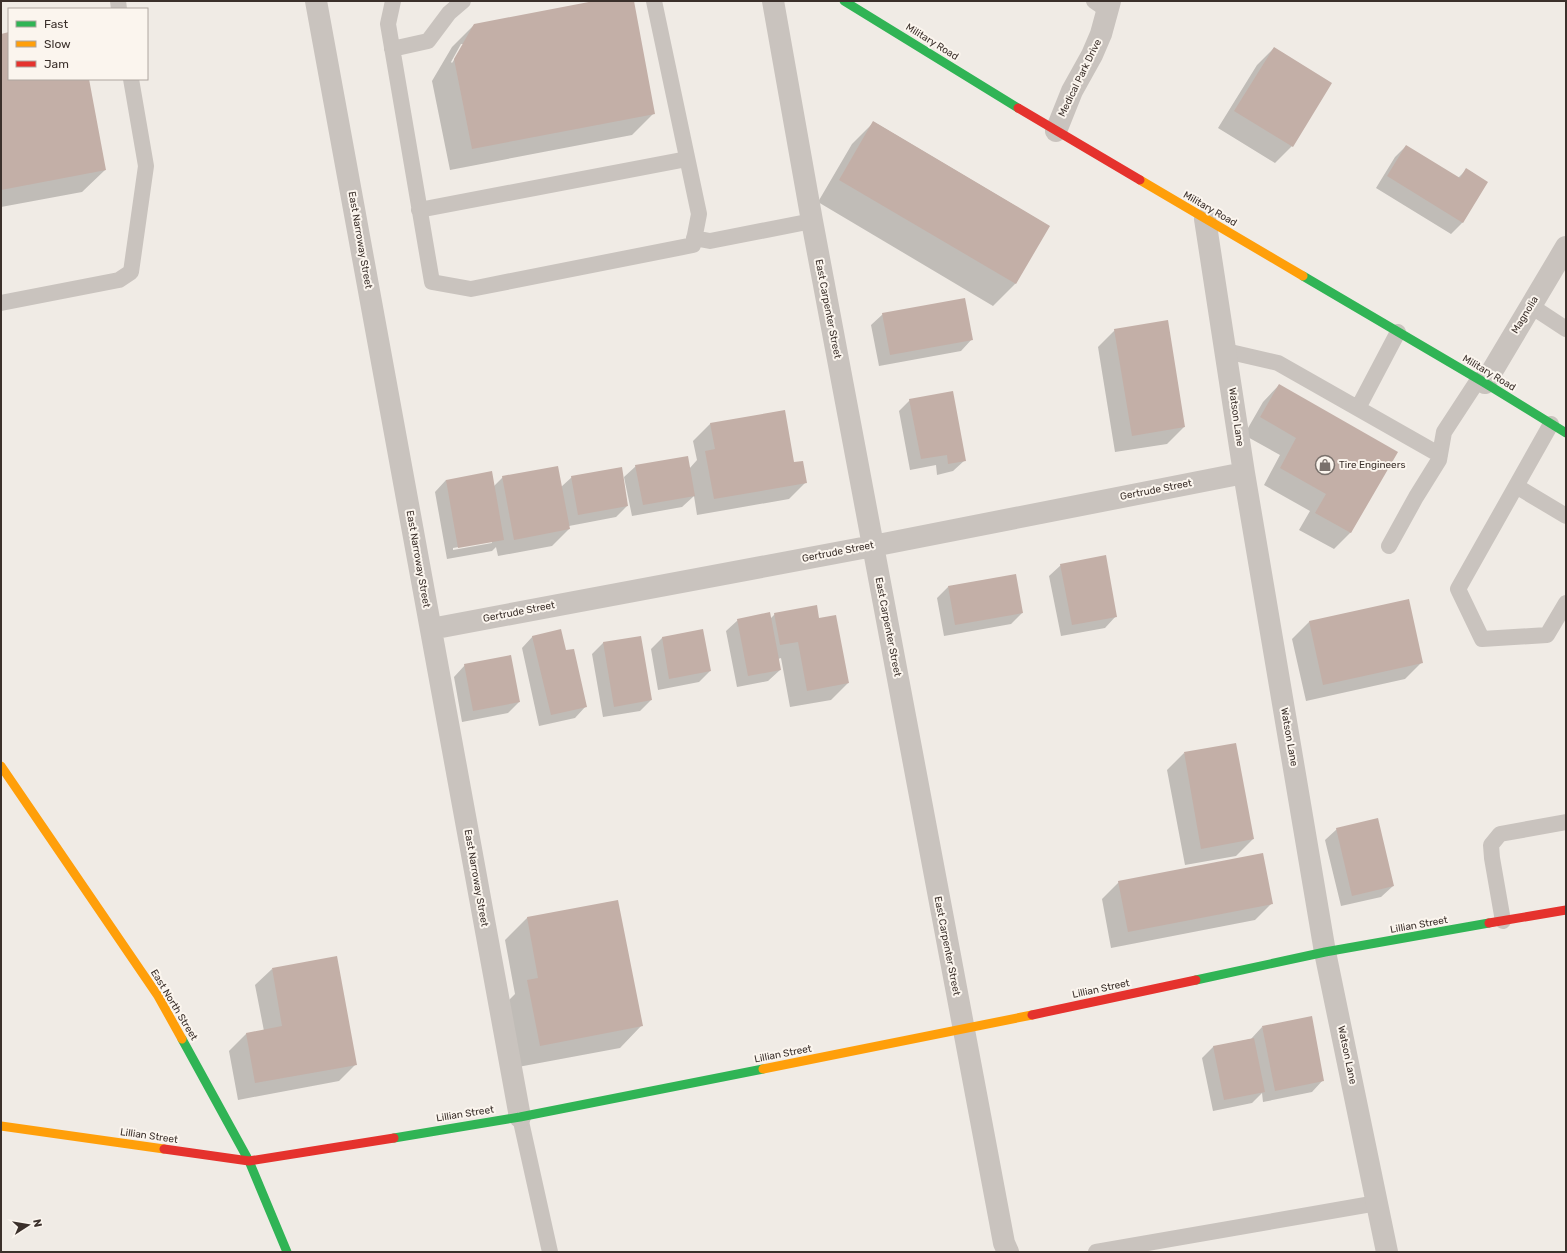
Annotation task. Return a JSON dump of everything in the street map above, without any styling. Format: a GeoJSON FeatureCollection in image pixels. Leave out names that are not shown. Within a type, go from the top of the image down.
{"type":"FeatureCollection","features":[{"type":"Feature","properties":{"kind":"street","name":"East Narroway Street"},"geometry":{"type":"LineString","coordinates":[[316,1],[520,1117]]}},
{"type":"Feature","properties":{"kind":"street","name":"East Carpenter Street"},"geometry":{"type":"LineString","coordinates":[[774,1],[812,221],[963,1030],[1004,1242],[1008,1252]]}},
{"type":"Feature","properties":{"kind":"street","name":"Military Road"},"geometry":{"type":"LineString","coordinates":[[844,1],[1056,131],[1481,381],[1566,433]]}},
{"type":"Feature","properties":{"kind":"street","name":"Medical Park Drive"},"geometry":{"type":"LineString","coordinates":[[1056,131],[1072,91],[1092,56],[1101,34],[1103,4]]}},
{"type":"Feature","properties":{"kind":"street","name":"Watson Lane"},"geometry":{"type":"LineString","coordinates":[[1205,219],[1244,473],[1325,952],[1387,1252]]}},
{"type":"Feature","properties":{"kind":"street","name":"Magnolia"},"geometry":{"type":"LineString","coordinates":[[1481,381],[1531,306],[1566,247]]}},
{"type":"Feature","properties":{"kind":"street","name":"Gertrude Street"},"geometry":{"type":"LineString","coordinates":[[431,629],[873,546],[1244,473]]}},
{"type":"Feature","properties":{"kind":"street","name":"East North Street"},"geometry":{"type":"LineString","coordinates":[[1,766],[158,996],[249,1161],[286,1252]]}},
{"type":"Feature","properties":{"kind":"street","name":"Lillian Street"},"geometry":{"type":"LineString","coordinates":[[1,1126],[249,1161],[520,1117],[963,1030],[1325,952],[1566,910]]}},
{"type":"Feature","properties":{"kind":"lane"},"geometry":{"type":"LineString","coordinates":[[393,1],[388,24],[432,282],[471,289],[693,245],[699,214],[654,1]]}},
{"type":"Feature","properties":{"kind":"lane"},"geometry":{"type":"LineString","coordinates":[[392,49],[428,41],[449,13],[463,1]]}},
{"type":"Feature","properties":{"kind":"lane"},"geometry":{"type":"LineString","coordinates":[[1,303],[119,280],[131,272],[146,166],[131,80]]}},
{"type":"Feature","properties":{"kind":"lane"},"geometry":{"type":"LineString","coordinates":[[419,210],[687,159]]}},
{"type":"Feature","properties":{"kind":"lane"},"geometry":{"type":"LineString","coordinates":[[694,238],[710,241],[812,221]]}},
{"type":"Feature","properties":{"kind":"lane"},"geometry":{"type":"LineString","coordinates":[[1531,306],[1566,329]]}},
{"type":"Feature","properties":{"kind":"lane"},"geometry":{"type":"LineString","coordinates":[[1358,408],[1398,332]]}},
{"type":"Feature","properties":{"kind":"lane"},"geometry":{"type":"LineString","coordinates":[[1226,352],[1278,363],[1440,454]]}},
{"type":"Feature","properties":{"kind":"lane"},"geometry":{"type":"LineString","coordinates":[[1389,546],[1416,497],[1439,460],[1444,432],[1481,381]]}},
{"type":"Feature","properties":{"kind":"lane"},"geometry":{"type":"LineString","coordinates":[[1551,424],[1458,589],[1482,639],[1547,634],[1566,603]]}},
{"type":"Feature","properties":{"kind":"lane"},"geometry":{"type":"LineString","coordinates":[[1516,486],[1566,516]]}},
{"type":"Feature","properties":{"kind":"lane"},"geometry":{"type":"LineString","coordinates":[[1503,921],[1491,845],[1500,834],[1566,822]]}},
{"type":"Feature","properties":{"kind":"lane"},"geometry":{"type":"LineString","coordinates":[[520,1117],[550,1252]]}},
{"type":"Feature","properties":{"kind":"lane"},"geometry":{"type":"LineString","coordinates":[[1096,1252],[1377,1203]]}},
{"type":"Feature","properties":{"kind":"building"},"geometry":{"type":"Polygon","coordinates":[[[594,1],[634,1],[655,114],[472,149],[454,59],[474,24],[594,1]]]}},
{"type":"Feature","properties":{"kind":"building"},"geometry":{"type":"Polygon","coordinates":[[[8,32],[8,80],[89,80],[106,170],[1,190],[1,34],[8,32]]]}},
{"type":"Feature","properties":{"kind":"building"},"geometry":{"type":"Polygon","coordinates":[[[1274,47],[1332,83],[1293,147],[1234,111],[1274,47]]]}},
{"type":"Feature","properties":{"kind":"building"},"geometry":{"type":"Polygon","coordinates":[[[873,121],[1050,226],[1016,284],[839,180],[873,121]]]}},
{"type":"Feature","properties":{"kind":"building"},"geometry":{"type":"Polygon","coordinates":[[[1406,145],[1460,178],[1466,168],[1488,182],[1463,223],[1387,176],[1406,145]]]}},
{"type":"Feature","properties":{"kind":"building"},"geometry":{"type":"Polygon","coordinates":[[[965,298],[973,340],[890,355],[882,313],[965,298]]]}},
{"type":"Feature","properties":{"kind":"building"},"geometry":{"type":"Polygon","coordinates":[[[1168,320],[1185,427],[1132,436],[1114,329],[1168,320]]]}},
{"type":"Feature","properties":{"kind":"building"},"geometry":{"type":"Polygon","coordinates":[[[1279,384],[1398,452],[1351,533],[1315,513],[1326,494],[1280,468],[1296,438],[1260,417],[1279,384]]]}},
{"type":"Feature","properties":{"kind":"building"},"geometry":{"type":"Polygon","coordinates":[[[953,391],[966,461],[948,464],[947,455],[921,459],[909,399],[953,391]]]}},
{"type":"Feature","properties":{"kind":"building"},"geometry":{"type":"Polygon","coordinates":[[[785,410],[794,462],[803,461],[807,483],[714,499],[705,451],[715,449],[710,423],[785,410]]]}},
{"type":"Feature","properties":{"kind":"building"},"geometry":{"type":"Polygon","coordinates":[[[688,456],[695,496],[643,505],[635,465],[688,456]]]}},
{"type":"Feature","properties":{"kind":"building"},"geometry":{"type":"Polygon","coordinates":[[[558,466],[570,529],[514,540],[502,476],[558,466]]]}},
{"type":"Feature","properties":{"kind":"building"},"geometry":{"type":"Polygon","coordinates":[[[622,467],[628,506],[578,515],[571,476],[622,467]]]}},
{"type":"Feature","properties":{"kind":"building"},"geometry":{"type":"Polygon","coordinates":[[[492,471],[504,540],[458,548],[446,480],[492,471]]]}},
{"type":"Feature","properties":{"kind":"building"},"geometry":{"type":"Polygon","coordinates":[[[1106,555],[1117,617],[1072,625],[1060,564],[1106,555]]]}},
{"type":"Feature","properties":{"kind":"building"},"geometry":{"type":"Polygon","coordinates":[[[1016,574],[1023,613],[955,625],[948,586],[1016,574]]]}},
{"type":"Feature","properties":{"kind":"building"},"geometry":{"type":"Polygon","coordinates":[[[1409,599],[1423,663],[1323,685],[1309,621],[1409,599]]]}},
{"type":"Feature","properties":{"kind":"building"},"geometry":{"type":"Polygon","coordinates":[[[817,605],[819,618],[836,615],[849,683],[807,691],[798,642],[780,645],[774,613],[817,605]]]}},
{"type":"Feature","properties":{"kind":"building"},"geometry":{"type":"Polygon","coordinates":[[[770,612],[781,670],[748,676],[737,619],[770,612]]]}},
{"type":"Feature","properties":{"kind":"building"},"geometry":{"type":"Polygon","coordinates":[[[561,629],[566,650],[574,649],[587,707],[551,715],[532,636],[561,629]]]}},
{"type":"Feature","properties":{"kind":"building"},"geometry":{"type":"Polygon","coordinates":[[[703,629],[711,671],[669,679],[662,637],[703,629]]]}},
{"type":"Feature","properties":{"kind":"building"},"geometry":{"type":"Polygon","coordinates":[[[641,636],[652,700],[614,707],[603,642],[641,636]]]}},
{"type":"Feature","properties":{"kind":"building"},"geometry":{"type":"Polygon","coordinates":[[[511,655],[520,702],[473,711],[464,664],[511,655]]]}},
{"type":"Feature","properties":{"kind":"building"},"geometry":{"type":"Polygon","coordinates":[[[1236,743],[1254,839],[1201,849],[1184,752],[1236,743]]]}},
{"type":"Feature","properties":{"kind":"building"},"geometry":{"type":"Polygon","coordinates":[[[1378,818],[1394,886],[1352,896],[1336,828],[1378,818]]]}},
{"type":"Feature","properties":{"kind":"building"},"geometry":{"type":"Polygon","coordinates":[[[1263,853],[1273,904],[1128,932],[1118,881],[1263,853]]]}},
{"type":"Feature","properties":{"kind":"building"},"geometry":{"type":"Polygon","coordinates":[[[618,900],[643,1026],[540,1046],[527,980],[538,978],[527,917],[618,900]]]}},
{"type":"Feature","properties":{"kind":"building"},"geometry":{"type":"Polygon","coordinates":[[[337,956],[357,1065],[255,1083],[246,1033],[282,1026],[272,968],[337,956]]]}},
{"type":"Feature","properties":{"kind":"building"},"geometry":{"type":"Polygon","coordinates":[[[1312,1016],[1324,1081],[1275,1091],[1262,1026],[1312,1016]]]}},
{"type":"Feature","properties":{"kind":"building"},"geometry":{"type":"Polygon","coordinates":[[[1254,1038],[1265,1092],[1224,1100],[1213,1046],[1254,1038]]]}},
{"type":"Feature","properties":{"kind":"traffic: fast"},"geometry":{"type":"LineString","coordinates":[[844,1],[1018,108]]}},
{"type":"Feature","properties":{"kind":"traffic: fast"},"geometry":{"type":"LineString","coordinates":[[1303,276],[1485,383],[1566,433]]}},
{"type":"Feature","properties":{"kind":"traffic: fast"},"geometry":{"type":"LineString","coordinates":[[1196,980],[1325,952],[1489,923]]}},
{"type":"Feature","properties":{"kind":"traffic: fast"},"geometry":{"type":"LineString","coordinates":[[182,1039],[249,1161],[287,1252]]}},
{"type":"Feature","properties":{"kind":"traffic: fast"},"geometry":{"type":"LineString","coordinates":[[394,1138],[520,1117],[763,1069]]}},
{"type":"Feature","properties":{"kind":"traffic: slow"},"geometry":{"type":"LineString","coordinates":[[1140,180],[1303,276]]}},
{"type":"Feature","properties":{"kind":"traffic: slow"},"geometry":{"type":"LineString","coordinates":[[1,766],[158,996],[182,1039]]}},
{"type":"Feature","properties":{"kind":"traffic: slow"},"geometry":{"type":"LineString","coordinates":[[763,1069],[1032,1015]]}},
{"type":"Feature","properties":{"kind":"traffic: slow"},"geometry":{"type":"LineString","coordinates":[[1,1126],[164,1149]]}},
{"type":"Feature","properties":{"kind":"traffic: jam"},"geometry":{"type":"LineString","coordinates":[[1018,108],[1140,180]]}},
{"type":"Feature","properties":{"kind":"traffic: jam"},"geometry":{"type":"LineString","coordinates":[[1489,923],[1566,910]]}},
{"type":"Feature","properties":{"kind":"traffic: jam"},"geometry":{"type":"LineString","coordinates":[[1032,1015],[1196,980]]}},
{"type":"Feature","properties":{"kind":"traffic: jam"},"geometry":{"type":"LineString","coordinates":[[164,1149],[249,1161],[394,1138]]}},
{"type":"Feature","properties":{"kind":"place","name":"Tire Engineers"},"geometry":{"type":"Point","coordinates":[1325,465]}}]}
